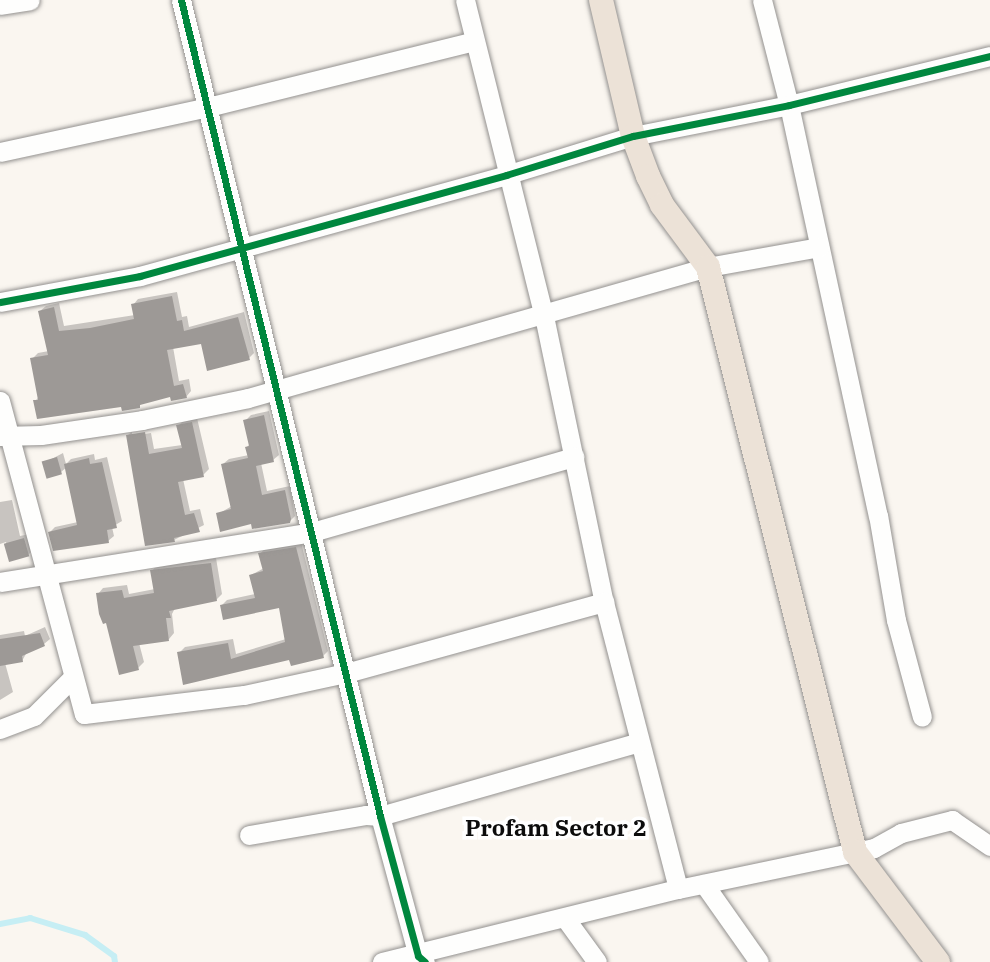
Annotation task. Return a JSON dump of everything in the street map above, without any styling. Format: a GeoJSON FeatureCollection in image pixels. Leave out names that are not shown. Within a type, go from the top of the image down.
{"type":"FeatureCollection","features":[{"type":"Feature","properties":{"kind":"main road"},"geometry":{"type":"LineString","coordinates":[[601,0],[633,136],[662,205],[708,267],[855,852],[938,962]]}},
{"type":"Feature","properties":{"kind":"street"},"geometry":{"type":"LineString","coordinates":[[0,5],[30,0]]}},
{"type":"Feature","properties":{"kind":"street"},"geometry":{"type":"LineString","coordinates":[[181,0],[380,816],[421,959]]}},
{"type":"Feature","properties":{"kind":"street"},"geometry":{"type":"LineString","coordinates":[[465,0],[506,175],[544,316],[604,602],[678,889]]}},
{"type":"Feature","properties":{"kind":"street"},"geometry":{"type":"LineString","coordinates":[[762,0],[789,106],[878,515],[896,620],[922,717]]}},
{"type":"Feature","properties":{"kind":"street"},"geometry":{"type":"LineString","coordinates":[[0,152],[208,107],[474,41]]}},
{"type":"Feature","properties":{"kind":"street"},"geometry":{"type":"LineString","coordinates":[[0,302],[140,276],[506,175],[633,136],[789,106],[990,56]]}},
{"type":"Feature","properties":{"kind":"street"},"geometry":{"type":"LineString","coordinates":[[4,436],[142,421],[276,391],[347,368],[544,316],[708,267],[819,247]]}},
{"type":"Feature","properties":{"kind":"street"},"geometry":{"type":"LineString","coordinates":[[0,401],[4,436],[84,713],[244,695],[346,673],[604,602]]}},
{"type":"Feature","properties":{"kind":"street"},"geometry":{"type":"LineString","coordinates":[[0,582],[46,577],[312,531],[573,457]]}},
{"type":"Feature","properties":{"kind":"street"},"geometry":{"type":"LineString","coordinates":[[0,729],[34,716],[73,677]]}},
{"type":"Feature","properties":{"kind":"street"},"geometry":{"type":"LineString","coordinates":[[249,835],[366,815],[380,816],[639,742]]}},
{"type":"Feature","properties":{"kind":"street"},"geometry":{"type":"LineString","coordinates":[[382,962],[421,959],[678,889],[874,848],[901,833],[952,820],[990,846]]}},
{"type":"Feature","properties":{"kind":"street"},"geometry":{"type":"LineString","coordinates":[[704,884],[759,962]]}},
{"type":"Feature","properties":{"kind":"street"},"geometry":{"type":"LineString","coordinates":[[565,918],[597,962]]}},
{"type":"Feature","properties":{"kind":"building"},"geometry":{"type":"Polygon","coordinates":[[[172,296],[177,321],[182,320],[184,331],[238,317],[250,360],[207,371],[201,344],[167,350],[174,386],[183,384],[187,398],[171,401],[170,397],[140,405],[140,408],[122,411],[121,407],[37,419],[33,400],[38,400],[30,358],[48,355],[38,311],[54,307],[59,331],[90,328],[134,319],[131,304],[172,296]]]}},
{"type":"Feature","properties":{"kind":"building"},"geometry":{"type":"Polygon","coordinates":[[[264,415],[274,462],[256,466],[262,495],[285,490],[290,523],[252,529],[251,524],[220,532],[216,513],[231,509],[221,464],[248,458],[245,447],[249,446],[243,420],[264,415]]]}},
{"type":"Feature","properties":{"kind":"building"},"geometry":{"type":"Polygon","coordinates":[[[192,422],[204,477],[178,482],[185,515],[194,513],[200,532],[174,538],[175,542],[145,546],[126,435],[145,432],[149,454],[182,448],[176,425],[192,422]]]}},
{"type":"Feature","properties":{"kind":"building"},"geometry":{"type":"Polygon","coordinates":[[[57,457],[62,474],[47,479],[42,461],[57,457]]]}},
{"type":"Feature","properties":{"kind":"building"},"geometry":{"type":"Polygon","coordinates":[[[89,458],[90,464],[102,462],[117,528],[107,530],[109,543],[53,551],[48,532],[77,525],[64,464],[89,458]]]}},
{"type":"Feature","properties":{"kind":"building"},"geometry":{"type":"Polygon","coordinates":[[[24,538],[29,556],[9,562],[4,544],[24,538]]]}},
{"type":"Feature","properties":{"kind":"building"},"geometry":{"type":"Polygon","coordinates":[[[296,547],[324,658],[291,666],[289,660],[183,685],[177,652],[228,643],[231,659],[285,642],[279,608],[223,620],[220,605],[255,598],[249,575],[263,571],[258,553],[296,547]]]}},
{"type":"Feature","properties":{"kind":"building"},"geometry":{"type":"Polygon","coordinates":[[[211,563],[217,601],[169,611],[171,618],[166,618],[169,641],[133,646],[139,670],[119,675],[106,623],[103,624],[99,614],[96,593],[122,590],[124,598],[154,593],[150,570],[211,563]]]}},
{"type":"Feature","properties":{"kind":"building"},"geometry":{"type":"Polygon","coordinates":[[[40,633],[45,646],[22,656],[23,662],[0,666],[0,639],[40,633]]]}},
{"type":"Feature","properties":{"kind":"waterway"},"geometry":{"type":"LineString","coordinates":[[0,924],[30,918],[85,935],[114,956],[115,962]]}},
{"type":"Feature","properties":{"kind":"cycle path"},"geometry":{"type":"LineString","coordinates":[[181,0],[380,816],[418,956],[425,962]]}},
{"type":"Feature","properties":{"kind":"cycle path"},"geometry":{"type":"LineString","coordinates":[[0,302],[140,276],[506,175],[633,136],[789,105],[990,56]]}},
{"type":"Feature","properties":{"kind":"district","name":"Profam Sector 2"},"geometry":{"type":"Point","coordinates":[556,827]}}]}
